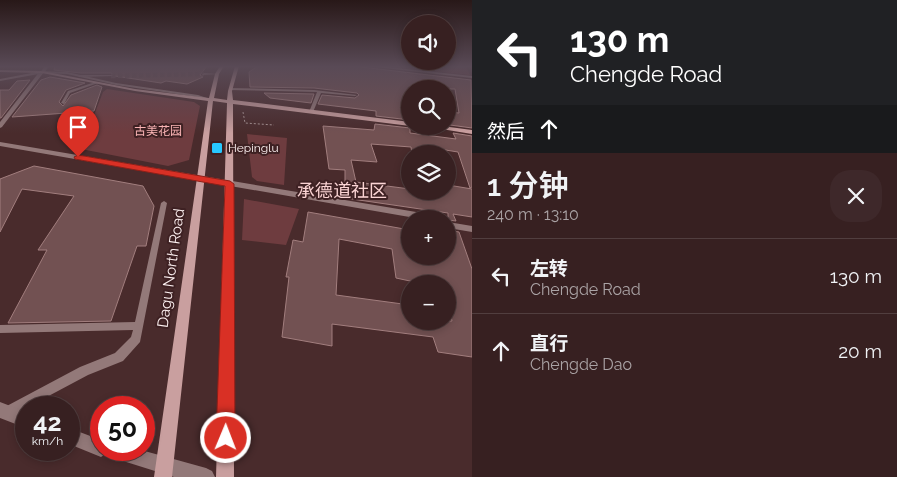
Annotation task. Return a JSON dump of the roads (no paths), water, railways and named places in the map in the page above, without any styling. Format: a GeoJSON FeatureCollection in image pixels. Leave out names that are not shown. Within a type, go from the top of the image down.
{"type":"FeatureCollection","features":[{"type":"Feature","properties":{"kind":"main road"},"geometry":{"type":"LineString","coordinates":[[132,88],[211,100],[401,123]]}},
{"type":"Feature","properties":{"kind":"main road","name":"Dagu North Road"},"geometry":{"type":"LineString","coordinates":[[163,472],[214,88]]}},
{"type":"Feature","properties":{"kind":"main road"},"geometry":{"type":"LineString","coordinates":[[225,477],[230,89]]}},
{"type":"Feature","properties":{"kind":"main road"},"geometry":{"type":"LineString","coordinates":[[456,130],[472,132]]}},
{"type":"Feature","properties":{"kind":"street"},"geometry":{"type":"LineString","coordinates":[[0,126],[29,88]]}},
{"type":"Feature","properties":{"kind":"street"},"geometry":{"type":"LineString","coordinates":[[0,145],[401,217]]}},
{"type":"Feature","properties":{"kind":"street"},"geometry":{"type":"LineString","coordinates":[[230,186],[401,213]]}},
{"type":"Feature","properties":{"kind":"street"},"geometry":{"type":"LineString","coordinates":[[456,221],[472,224]]}},
{"type":"Feature","properties":{"kind":"street"},"geometry":{"type":"LineString","coordinates":[[456,226],[472,229]]}},
{"type":"Feature","properties":{"kind":"street"},"geometry":{"type":"LineString","coordinates":[[3,411],[15,416]]}},
{"type":"Feature","properties":{"kind":"street"},"geometry":{"type":"LineString","coordinates":[[136,461],[163,472],[206,477]]}},
{"type":"Feature","properties":{"kind":"lane"},"geometry":{"type":"LineString","coordinates":[[63,103],[69,92],[80,88]]}},
{"type":"Feature","properties":{"kind":"lane"},"geometry":{"type":"LineString","coordinates":[[152,88],[211,100]]}},
{"type":"Feature","properties":{"kind":"lane"},"geometry":{"type":"LineString","coordinates":[[230,89],[356,95]]}},
{"type":"Feature","properties":{"kind":"lane"},"geometry":{"type":"LineString","coordinates":[[311,112],[319,92]]}},
{"type":"Feature","properties":{"kind":"lane"},"geometry":{"type":"LineString","coordinates":[[3,411],[84,371],[119,357],[136,339],[164,203]]}},
{"type":"Feature","properties":{"kind":"lane"},"geometry":{"type":"LineString","coordinates":[[0,329],[138,326]]}},
{"type":"Feature","properties":{"kind":"place","name":"Hepinglu"},"geometry":{"type":"Point","coordinates":[217,148]}},
{"type":"Feature","properties":{"kind":"district","name":"承德道社区"},"geometry":{"type":"Point","coordinates":[342,190]}},
{"type":"Feature","properties":{"kind":"park label","name":"古美花园"},"geometry":{"type":"Point","coordinates":[158,131]}}]}
